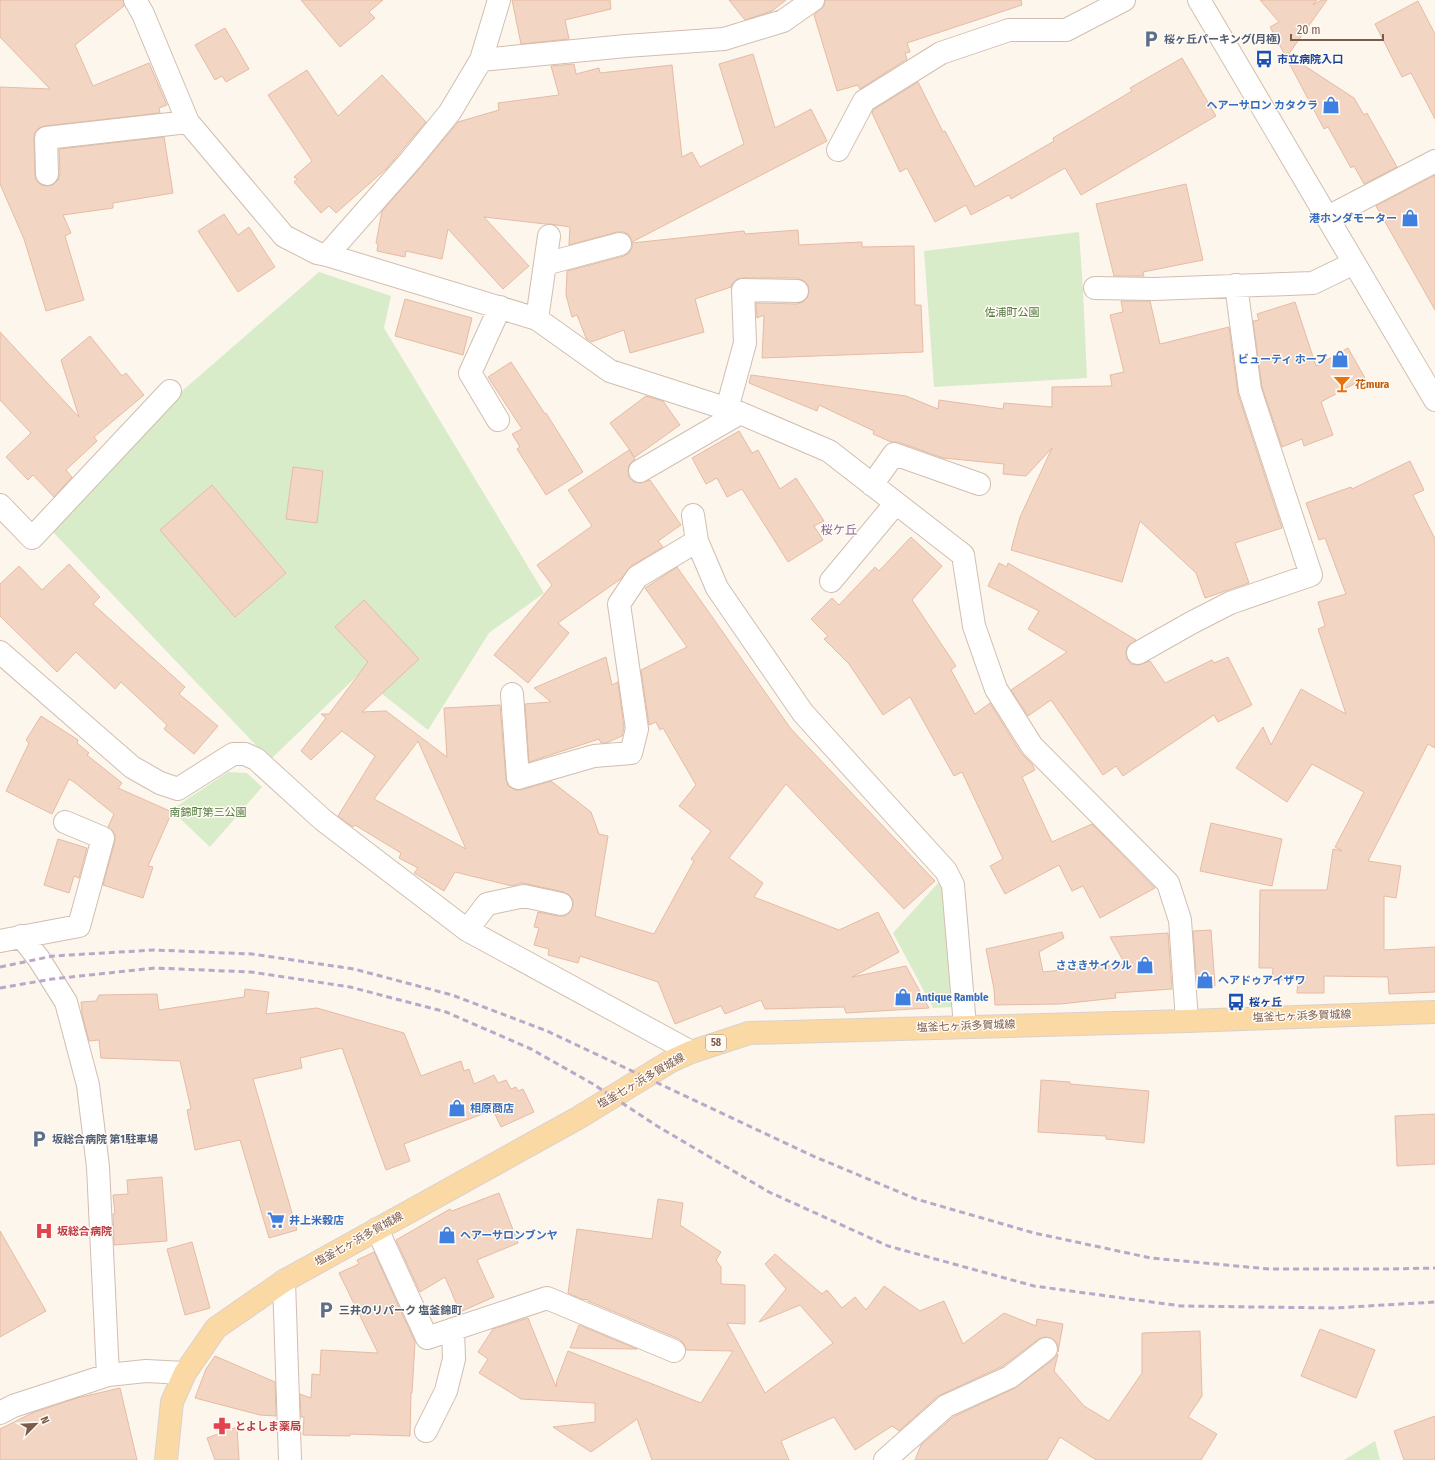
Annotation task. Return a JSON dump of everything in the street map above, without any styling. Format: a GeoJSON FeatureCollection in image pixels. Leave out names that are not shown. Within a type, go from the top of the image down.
{"type":"FeatureCollection","features":[{"type":"Feature","properties":{"kind":"main road","name":"塩釜七ヶ浜多賀城線"},"geometry":{"type":"LineString","coordinates":[[166,1460],[172,1402],[185,1373],[216,1328],[284,1281],[578,1118],[671,1061],[691,1052],[749,1033],[1187,1021],[1435,1012]]}},
{"type":"Feature","properties":{"kind":"street"},"geometry":{"type":"LineString","coordinates":[[135,0],[143,14],[188,122],[284,236],[317,253],[537,319],[610,371],[733,411],[829,451],[963,555],[974,626],[996,689],[1032,746],[1168,883],[1180,920],[1187,1021]]}},
{"type":"Feature","properties":{"kind":"street"},"geometry":{"type":"LineString","coordinates":[[327,255],[410,161],[450,112],[481,60],[499,0]]}},
{"type":"Feature","properties":{"kind":"street"},"geometry":{"type":"LineString","coordinates":[[481,60],[626,46],[724,39],[782,21],[813,0]]}},
{"type":"Feature","properties":{"kind":"street"},"geometry":{"type":"LineString","coordinates":[[838,150],[864,101],[942,53],[1009,30],[1066,30],[1124,0]]}},
{"type":"Feature","properties":{"kind":"street"},"geometry":{"type":"LineString","coordinates":[[1199,0],[1435,400]]}},
{"type":"Feature","properties":{"kind":"street"},"geometry":{"type":"LineString","coordinates":[[46,174],[46,138],[188,122]]}},
{"type":"Feature","properties":{"kind":"street"},"geometry":{"type":"LineString","coordinates":[[1328,217],[1435,161]]}},
{"type":"Feature","properties":{"kind":"street"},"geometry":{"type":"LineString","coordinates":[[537,319],[549,236]]}},
{"type":"Feature","properties":{"kind":"street"},"geometry":{"type":"LineString","coordinates":[[545,264],[620,244]]}},
{"type":"Feature","properties":{"kind":"street"},"geometry":{"type":"LineString","coordinates":[[1095,288],[1154,289],[1313,283],[1354,263]]}},
{"type":"Feature","properties":{"kind":"street"},"geometry":{"type":"LineString","coordinates":[[1138,653],[1230,603],[1310,575],[1250,390],[1236,285]]}},
{"type":"Feature","properties":{"kind":"street"},"geometry":{"type":"LineString","coordinates":[[640,471],[733,411],[745,342],[743,290],[797,291]]}},
{"type":"Feature","properties":{"kind":"street"},"geometry":{"type":"LineString","coordinates":[[498,420],[470,373],[500,307]]}},
{"type":"Feature","properties":{"kind":"street"},"geometry":{"type":"LineString","coordinates":[[3,514],[32,538],[170,391]]}},
{"type":"Feature","properties":{"kind":"street"},"geometry":{"type":"LineString","coordinates":[[872,485],[894,454],[979,484]]}},
{"type":"Feature","properties":{"kind":"street"},"geometry":{"type":"LineString","coordinates":[[831,581],[896,503]]}},
{"type":"Feature","properties":{"kind":"street"},"geometry":{"type":"LineString","coordinates":[[693,515],[696,541],[718,588],[804,713],[946,871],[953,885],[965,1026]]}},
{"type":"Feature","properties":{"kind":"street"},"geometry":{"type":"LineString","coordinates":[[512,694],[518,778],[594,756],[631,753],[637,729],[619,604],[637,577],[696,541]]}},
{"type":"Feature","properties":{"kind":"street"},"geometry":{"type":"LineString","coordinates":[[0,652],[132,767],[160,783],[178,789],[233,754],[245,754],[256,759],[323,820],[467,930],[691,1052]]}},
{"type":"Feature","properties":{"kind":"street"},"geometry":{"type":"LineString","coordinates":[[0,940],[79,926],[104,838],[65,822]]}},
{"type":"Feature","properties":{"kind":"street"},"geometry":{"type":"LineString","coordinates":[[467,930],[487,904],[524,896],[561,904]]}},
{"type":"Feature","properties":{"kind":"street"},"geometry":{"type":"LineString","coordinates":[[21,936],[39,959],[66,1002],[88,1085],[98,1167],[108,1375]]}},
{"type":"Feature","properties":{"kind":"street"},"geometry":{"type":"LineString","coordinates":[[377,1229],[427,1338],[547,1298],[674,1351]]}},
{"type":"Feature","properties":{"kind":"street"},"geometry":{"type":"LineString","coordinates":[[284,1281],[290,1460]]}},
{"type":"Feature","properties":{"kind":"street"},"geometry":{"type":"LineString","coordinates":[[426,1431],[446,1391],[454,1359],[453,1329]]}},
{"type":"Feature","properties":{"kind":"street"},"geometry":{"type":"LineString","coordinates":[[886,1460],[946,1406],[1010,1377],[1046,1349]]}},
{"type":"Feature","properties":{"kind":"street"},"geometry":{"type":"LineString","coordinates":[[0,1413],[13,1406],[108,1375],[146,1371],[185,1373]]}},
{"type":"Feature","properties":{"kind":"green space","name":"佐浦町公園"},"geometry":{"type":"Polygon","coordinates":[[[1079,232],[1087,378],[934,387],[924,251],[1079,232]]]}},
{"type":"Feature","properties":{"kind":"green space"},"geometry":{"type":"Polygon","coordinates":[[[319,272],[391,296],[384,328],[544,593],[489,633],[428,730],[358,675],[270,760],[53,532],[174,398],[319,272]]]}},
{"type":"Feature","properties":{"kind":"green space","name":"南錦町第三公園"},"geometry":{"type":"Polygon","coordinates":[[[228,772],[247,773],[262,787],[210,847],[171,810],[228,772]]]}},
{"type":"Feature","properties":{"kind":"green space"},"geometry":{"type":"Polygon","coordinates":[[[939,882],[943,886],[954,1007],[933,1008],[893,933],[939,882]]]}},
{"type":"Feature","properties":{"kind":"green space"},"geometry":{"type":"Polygon","coordinates":[[[1375,1441],[1380,1460],[1344,1460],[1375,1441]]]}},
{"type":"Feature","properties":{"kind":"building"},"geometry":{"type":"Polygon","coordinates":[[[0,0],[123,0],[124,6],[75,45],[93,86],[149,63],[167,105],[159,108],[160,113],[45,126],[39,128],[35,132],[36,180],[41,185],[47,186],[53,185],[58,180],[60,174],[59,149],[164,137],[173,193],[113,203],[113,208],[63,215],[71,233],[65,236],[84,300],[46,311],[24,239],[0,184],[0,87],[50,89],[0,37],[0,0]]]}},
{"type":"Feature","properties":{"kind":"building"},"geometry":{"type":"Polygon","coordinates":[[[301,0],[383,0],[369,12],[375,18],[340,47],[301,0]]]}},
{"type":"Feature","properties":{"kind":"building"},"geometry":{"type":"Polygon","coordinates":[[[512,0],[610,0],[611,9],[565,20],[569,39],[521,44],[512,0]]]}},
{"type":"Feature","properties":{"kind":"building"},"geometry":{"type":"Polygon","coordinates":[[[729,0],[786,0],[772,11],[745,20],[729,0]]]}},
{"type":"Feature","properties":{"kind":"building"},"geometry":{"type":"Polygon","coordinates":[[[825,0],[1021,0],[1022,5],[907,43],[910,52],[905,53],[907,59],[860,89],[858,85],[837,91],[814,15],[824,6],[825,0]]]}},
{"type":"Feature","properties":{"kind":"building"},"geometry":{"type":"Polygon","coordinates":[[[1260,0],[1317,0],[1313,5],[1321,0],[1327,0],[1288,55],[1354,98],[1364,115],[1367,113],[1397,167],[1364,184],[1354,166],[1351,168],[1328,127],[1324,129],[1270,27],[1279,22],[1260,0]]]}},
{"type":"Feature","properties":{"kind":"building"},"geometry":{"type":"Polygon","coordinates":[[[1418,1],[1435,34],[1435,119],[1411,73],[1402,77],[1375,24],[1418,1]]]}},
{"type":"Feature","properties":{"kind":"building"},"geometry":{"type":"Polygon","coordinates":[[[225,28],[249,69],[226,82],[222,76],[215,80],[195,45],[225,28]]]}},
{"type":"Feature","properties":{"kind":"building"},"geometry":{"type":"Polygon","coordinates":[[[753,54],[775,128],[811,109],[827,141],[632,242],[629,235],[624,232],[617,232],[569,245],[570,227],[484,217],[529,266],[503,289],[448,229],[442,259],[406,251],[405,257],[377,251],[378,244],[376,243],[382,211],[458,122],[499,110],[498,103],[559,95],[551,66],[574,64],[576,74],[599,68],[600,73],[672,65],[682,157],[692,152],[700,167],[744,144],[719,64],[753,54]]]}},
{"type":"Feature","properties":{"kind":"building"},"geometry":{"type":"Polygon","coordinates":[[[1182,58],[1216,116],[1081,195],[1065,168],[1011,199],[1009,195],[971,215],[966,205],[935,222],[907,168],[900,172],[872,113],[873,110],[918,82],[943,132],[945,131],[975,187],[1054,141],[1053,138],[1132,91],[1130,88],[1182,58]]]}},
{"type":"Feature","properties":{"kind":"building"},"geometry":{"type":"Polygon","coordinates":[[[307,70],[338,116],[382,75],[426,122],[386,169],[336,213],[329,206],[321,213],[294,182],[297,179],[294,177],[312,161],[268,95],[307,70]]]}},
{"type":"Feature","properties":{"kind":"building"},"geometry":{"type":"Polygon","coordinates":[[[1435,175],[1435,310],[1376,206],[1435,175]]]}},
{"type":"Feature","properties":{"kind":"building"},"geometry":{"type":"Polygon","coordinates":[[[1186,184],[1203,260],[1143,272],[1144,276],[1114,276],[1096,204],[1186,184]]]}},
{"type":"Feature","properties":{"kind":"building"},"geometry":{"type":"Polygon","coordinates":[[[224,214],[238,235],[249,227],[275,267],[238,292],[198,231],[224,214]]]}},
{"type":"Feature","properties":{"kind":"building"},"geometry":{"type":"Polygon","coordinates":[[[798,230],[799,245],[862,242],[862,247],[914,246],[915,305],[921,305],[923,352],[762,358],[764,315],[757,318],[756,303],[797,304],[803,302],[807,298],[809,292],[808,285],[804,281],[797,278],[737,279],[731,287],[695,299],[704,332],[630,353],[624,330],[591,342],[586,338],[577,315],[572,317],[566,295],[567,271],[624,256],[629,253],[632,248],[632,243],[744,231],[745,234],[798,230]]]}},
{"type":"Feature","properties":{"kind":"building"},"geometry":{"type":"Polygon","coordinates":[[[405,299],[472,318],[463,355],[395,336],[405,299]]]}},
{"type":"Feature","properties":{"kind":"building"},"geometry":{"type":"Polygon","coordinates":[[[1121,301],[1150,301],[1160,344],[1229,327],[1238,394],[1282,528],[1235,543],[1249,583],[1205,598],[1196,573],[1140,521],[1122,582],[1011,550],[1020,517],[1052,448],[1026,476],[1003,474],[1004,464],[943,458],[898,442],[891,442],[873,434],[874,431],[819,405],[817,411],[749,383],[751,375],[906,396],[938,409],[939,400],[1003,409],[1004,403],[1052,407],[1052,387],[1112,386],[1110,375],[1124,372],[1110,315],[1123,312],[1121,301]]]}},
{"type":"Feature","properties":{"kind":"building"},"geometry":{"type":"Polygon","coordinates":[[[1295,302],[1316,366],[1348,348],[1365,378],[1321,402],[1333,435],[1304,446],[1302,439],[1282,447],[1262,387],[1253,321],[1259,320],[1257,314],[1295,302]]]}},
{"type":"Feature","properties":{"kind":"building"},"geometry":{"type":"Polygon","coordinates":[[[0,332],[79,417],[61,360],[90,336],[122,376],[126,373],[144,395],[94,437],[97,441],[66,470],[72,477],[54,497],[33,475],[28,480],[6,457],[31,433],[0,400],[0,332]]]}},
{"type":"Feature","properties":{"kind":"building"},"geometry":{"type":"Polygon","coordinates":[[[511,362],[545,414],[546,413],[583,472],[546,495],[517,449],[520,447],[512,434],[522,429],[488,377],[511,362]]]}},
{"type":"Feature","properties":{"kind":"building"},"geometry":{"type":"Polygon","coordinates":[[[646,396],[663,401],[680,425],[635,457],[610,423],[646,396]]]}},
{"type":"Feature","properties":{"kind":"building"},"geometry":{"type":"Polygon","coordinates":[[[739,431],[752,453],[758,450],[780,489],[796,478],[824,521],[814,526],[823,540],[788,562],[742,489],[727,497],[717,478],[706,484],[692,458],[739,431]]]}},
{"type":"Feature","properties":{"kind":"building"},"geometry":{"type":"Polygon","coordinates":[[[629,450],[635,459],[629,465],[629,478],[634,482],[640,483],[650,480],[681,525],[658,541],[663,547],[631,566],[622,578],[558,623],[569,633],[528,683],[494,655],[552,585],[537,565],[592,526],[568,490],[629,450]]]}},
{"type":"Feature","properties":{"kind":"building"},"geometry":{"type":"Polygon","coordinates":[[[1410,461],[1424,490],[1413,495],[1435,539],[1435,748],[1428,744],[1368,861],[1401,866],[1396,898],[1384,896],[1384,950],[1435,947],[1435,992],[1389,994],[1388,977],[1324,976],[1324,993],[1297,993],[1298,980],[1272,980],[1273,968],[1259,968],[1260,890],[1327,890],[1333,849],[1342,851],[1335,847],[1364,792],[1312,764],[1287,802],[1236,768],[1263,727],[1271,745],[1301,689],[1346,714],[1318,629],[1325,626],[1318,602],[1346,594],[1325,538],[1319,540],[1306,503],[1351,487],[1352,489],[1410,461]]]}},
{"type":"Feature","properties":{"kind":"building"},"geometry":{"type":"Polygon","coordinates":[[[293,467],[323,471],[317,523],[286,519],[293,467]]]}},
{"type":"Feature","properties":{"kind":"building"},"geometry":{"type":"Polygon","coordinates":[[[212,485],[286,573],[235,617],[160,530],[212,485]]]}},
{"type":"Feature","properties":{"kind":"building"},"geometry":{"type":"Polygon","coordinates":[[[911,537],[942,566],[912,600],[956,666],[951,670],[975,714],[990,703],[1021,753],[1032,764],[1035,770],[1022,777],[1052,842],[1092,824],[1155,888],[1100,918],[1083,886],[1072,891],[1059,865],[1005,894],[990,866],[1003,859],[962,772],[954,776],[910,697],[883,715],[849,664],[824,639],[828,636],[811,619],[832,598],[839,605],[875,567],[879,571],[911,537]]]}},
{"type":"Feature","properties":{"kind":"building"},"geometry":{"type":"Polygon","coordinates":[[[999,563],[1007,567],[1008,563],[1136,640],[1127,647],[1127,659],[1131,664],[1138,665],[1150,661],[1165,683],[1212,660],[1214,663],[1228,657],[1252,705],[1218,722],[1214,715],[1123,776],[1116,766],[1103,775],[1051,700],[1028,716],[1011,690],[1067,652],[1028,629],[1039,611],[988,586],[999,563]]]}},
{"type":"Feature","properties":{"kind":"building"},"geometry":{"type":"Polygon","coordinates":[[[69,564],[100,597],[93,604],[185,687],[179,694],[218,726],[194,754],[164,729],[167,725],[121,682],[115,689],[76,652],[57,672],[0,616],[0,584],[19,566],[42,590],[69,564]]]}},
{"type":"Feature","properties":{"kind":"building"},"geometry":{"type":"Polygon","coordinates":[[[677,567],[791,729],[935,881],[904,909],[786,784],[729,858],[763,883],[754,897],[839,930],[878,912],[899,952],[852,977],[906,966],[929,1008],[846,1013],[844,1007],[765,1009],[761,1000],[725,1014],[721,1006],[675,1024],[658,982],[580,956],[578,963],[548,955],[549,949],[534,945],[539,928],[534,927],[538,912],[565,916],[570,912],[573,906],[573,900],[569,895],[564,892],[522,883],[512,886],[455,872],[444,891],[414,873],[418,868],[399,858],[401,853],[355,825],[353,827],[338,816],[375,756],[342,731],[311,760],[301,751],[326,718],[321,714],[329,714],[368,662],[335,627],[364,600],[419,659],[362,712],[386,711],[447,757],[444,708],[500,705],[506,779],[508,786],[515,790],[521,790],[551,781],[591,812],[599,834],[608,836],[595,916],[654,934],[694,861],[691,859],[711,831],[679,806],[696,785],[663,728],[660,730],[656,722],[649,725],[641,670],[687,647],[645,588],[677,567]],[[418,741],[374,799],[466,849],[418,741]]]}},
{"type":"Feature","properties":{"kind":"building"},"geometry":{"type":"Polygon","coordinates":[[[606,657],[612,685],[618,682],[624,728],[622,736],[606,743],[601,743],[599,739],[529,762],[525,704],[551,702],[534,688],[606,657]]]}},
{"type":"Feature","properties":{"kind":"building"},"geometry":{"type":"Polygon","coordinates":[[[41,716],[78,740],[77,743],[89,753],[87,755],[122,783],[118,788],[172,812],[148,866],[153,867],[143,898],[103,885],[115,841],[115,835],[108,827],[114,814],[74,782],[69,779],[52,814],[6,791],[29,743],[26,740],[41,716]]]}},
{"type":"Feature","properties":{"kind":"building"},"geometry":{"type":"Polygon","coordinates":[[[1211,823],[1282,839],[1272,886],[1200,871],[1211,823]]]}},
{"type":"Feature","properties":{"kind":"building"},"geometry":{"type":"Polygon","coordinates":[[[58,839],[87,848],[79,878],[74,876],[69,893],[44,885],[58,839]]]}},
{"type":"Feature","properties":{"kind":"building"},"geometry":{"type":"Polygon","coordinates":[[[1211,930],[1215,986],[1197,987],[1193,931],[1211,930]]]}},
{"type":"Feature","properties":{"kind":"building"},"geometry":{"type":"Polygon","coordinates":[[[1062,932],[1064,938],[1039,952],[1043,972],[1125,964],[1110,937],[1168,933],[1172,989],[1115,993],[1116,998],[1060,1004],[995,1005],[994,989],[986,949],[1062,932]]]}},
{"type":"Feature","properties":{"kind":"building"},"geometry":{"type":"Polygon","coordinates":[[[245,989],[269,992],[266,1014],[317,1008],[404,1033],[421,1076],[461,1061],[464,1071],[469,1069],[474,1084],[494,1075],[498,1083],[506,1080],[511,1089],[516,1087],[518,1091],[523,1089],[534,1112],[501,1127],[493,1110],[404,1144],[410,1161],[386,1170],[342,1048],[300,1058],[302,1068],[253,1079],[297,1230],[269,1238],[240,1140],[195,1150],[187,1110],[191,1109],[180,1061],[101,1058],[99,1040],[89,1041],[82,1014],[81,1002],[96,1001],[99,995],[157,994],[159,1010],[244,997],[245,989]]]}},
{"type":"Feature","properties":{"kind":"building"},"geometry":{"type":"Polygon","coordinates":[[[1041,1080],[1149,1091],[1144,1143],[1106,1139],[1106,1136],[1038,1132],[1041,1080]]]}},
{"type":"Feature","properties":{"kind":"building"},"geometry":{"type":"Polygon","coordinates":[[[1435,1114],[1435,1164],[1397,1166],[1395,1116],[1435,1114]]]}},
{"type":"Feature","properties":{"kind":"building"},"geometry":{"type":"Polygon","coordinates":[[[162,1177],[167,1241],[114,1245],[113,1214],[115,1214],[113,1195],[128,1194],[127,1180],[162,1177]]]}},
{"type":"Feature","properties":{"kind":"building"},"geometry":{"type":"Polygon","coordinates":[[[499,1193],[518,1243],[477,1260],[494,1297],[460,1312],[445,1277],[420,1292],[396,1240],[450,1209],[452,1211],[499,1193]]]}},
{"type":"Feature","properties":{"kind":"building"},"geometry":{"type":"Polygon","coordinates":[[[658,1199],[683,1203],[680,1225],[721,1252],[716,1260],[721,1267],[721,1284],[745,1285],[745,1324],[727,1323],[765,1393],[833,1343],[800,1305],[759,1322],[786,1289],[765,1264],[775,1254],[822,1294],[827,1290],[842,1308],[855,1297],[866,1310],[884,1286],[920,1311],[944,1301],[963,1344],[1004,1313],[1036,1326],[1037,1319],[1063,1324],[1058,1352],[1056,1342],[1051,1338],[1045,1337],[1039,1339],[1003,1366],[938,1396],[899,1431],[892,1426],[855,1450],[834,1417],[781,1441],[789,1460],[652,1460],[637,1419],[591,1452],[553,1427],[595,1422],[595,1403],[521,1399],[479,1373],[488,1359],[478,1352],[493,1329],[528,1318],[556,1387],[557,1380],[568,1351],[701,1403],[733,1351],[686,1350],[684,1344],[679,1339],[568,1293],[577,1229],[652,1239],[658,1199]]]}},
{"type":"Feature","properties":{"kind":"building"},"geometry":{"type":"Polygon","coordinates":[[[0,1231],[46,1311],[0,1337],[0,1231]]]}},
{"type":"Feature","properties":{"kind":"building"},"geometry":{"type":"Polygon","coordinates":[[[192,1242],[210,1308],[185,1315],[167,1249],[192,1242]]]}},
{"type":"Feature","properties":{"kind":"building"},"geometry":{"type":"Polygon","coordinates":[[[374,1252],[415,1342],[411,1393],[410,1436],[350,1434],[350,1436],[303,1435],[304,1417],[301,1417],[300,1394],[311,1398],[312,1374],[320,1375],[321,1350],[378,1353],[339,1273],[359,1264],[357,1260],[374,1252]]]}},
{"type":"Feature","properties":{"kind":"building"},"geometry":{"type":"Polygon","coordinates":[[[579,1325],[637,1349],[570,1348],[579,1325]]]}},
{"type":"Feature","properties":{"kind":"building"},"geometry":{"type":"Polygon","coordinates":[[[1320,1329],[1375,1350],[1356,1398],[1301,1376],[1320,1329]]]}},
{"type":"Feature","properties":{"kind":"building"},"geometry":{"type":"Polygon","coordinates":[[[1200,1331],[1202,1396],[1188,1417],[1217,1434],[1201,1460],[1096,1460],[1060,1437],[1047,1460],[915,1460],[921,1445],[953,1417],[1015,1388],[1054,1359],[1058,1354],[1054,1371],[1084,1406],[1109,1421],[1142,1373],[1142,1333],[1200,1331]]]}},
{"type":"Feature","properties":{"kind":"building"},"geometry":{"type":"Polygon","coordinates":[[[215,1356],[275,1382],[276,1416],[260,1415],[195,1398],[206,1369],[215,1356]]]}},
{"type":"Feature","properties":{"kind":"building"},"geometry":{"type":"Polygon","coordinates":[[[120,1388],[137,1460],[0,1460],[0,1429],[32,1413],[77,1398],[120,1388]]]}},
{"type":"Feature","properties":{"kind":"building"},"geometry":{"type":"Polygon","coordinates":[[[1435,1416],[1435,1460],[1404,1460],[1394,1431],[1435,1416]]]}},
{"type":"Feature","properties":{"kind":"building"},"geometry":{"type":"Polygon","coordinates":[[[237,1427],[239,1460],[215,1460],[207,1438],[237,1427]]]}},
{"type":"Feature","properties":{"kind":"railway"},"geometry":{"type":"LineString","coordinates":[[0,967],[53,956],[154,950],[252,954],[354,969],[452,995],[547,1031],[813,1156],[916,1199],[1034,1233],[1151,1258],[1269,1269],[1435,1268]]}},
{"type":"Feature","properties":{"kind":"railway"},"geometry":{"type":"LineString","coordinates":[[0,988],[52,979],[155,968],[251,972],[350,987],[446,1012],[531,1049],[593,1084],[657,1126],[769,1192],[888,1246],[1034,1286],[1181,1306],[1334,1308],[1435,1302]]}},
{"type":"Feature","properties":{"kind":"place","name":"桜ヶ丘パーキング(月極)"},"geometry":{"type":"Point","coordinates":[1151,39]}},
{"type":"Feature","properties":{"kind":"place","name":"市立病院入口"},"geometry":{"type":"Point","coordinates":[1264,59]}},
{"type":"Feature","properties":{"kind":"place","name":"ヘアーサロン カタクラ"},"geometry":{"type":"Point","coordinates":[1331,105]}},
{"type":"Feature","properties":{"kind":"place","name":"港ホンダモーター"},"geometry":{"type":"Point","coordinates":[1410,218]}},
{"type":"Feature","properties":{"kind":"place","name":"ビューティ ホープ"},"geometry":{"type":"Point","coordinates":[1340,359]}},
{"type":"Feature","properties":{"kind":"place","name":"花mura"},"geometry":{"type":"Point","coordinates":[1342,384]}},
{"type":"Feature","properties":{"kind":"place","name":"ささきサイクル"},"geometry":{"type":"Point","coordinates":[1145,965]}},
{"type":"Feature","properties":{"kind":"place","name":"ヘアドゥアイザワ"},"geometry":{"type":"Point","coordinates":[1205,980]}},
{"type":"Feature","properties":{"kind":"place","name":"Antique Ramble"},"geometry":{"type":"Point","coordinates":[903,997]}},
{"type":"Feature","properties":{"kind":"place","name":"桜ヶ丘"},"geometry":{"type":"Point","coordinates":[1236,1002]}},
{"type":"Feature","properties":{"kind":"place","name":"相原商店"},"geometry":{"type":"Point","coordinates":[457,1108]}},
{"type":"Feature","properties":{"kind":"place","name":"坂総合病院 第1駐車場"},"geometry":{"type":"Point","coordinates":[39,1139]}},
{"type":"Feature","properties":{"kind":"place","name":"井上米穀店"},"geometry":{"type":"Point","coordinates":[276,1220]}},
{"type":"Feature","properties":{"kind":"place","name":"坂総合病院"},"geometry":{"type":"Point","coordinates":[44,1231]}},
{"type":"Feature","properties":{"kind":"place","name":"ヘアーサロンブンヤ"},"geometry":{"type":"Point","coordinates":[447,1235]}},
{"type":"Feature","properties":{"kind":"place","name":"三井のリパーク 塩釜錦町"},"geometry":{"type":"Point","coordinates":[326,1310]}},
{"type":"Feature","properties":{"kind":"place","name":"とよしま薬局"},"geometry":{"type":"Point","coordinates":[222,1426]}},
{"type":"Feature","properties":{"kind":"district","name":"桜ケ丘"},"geometry":{"type":"Point","coordinates":[839,530]}}]}
